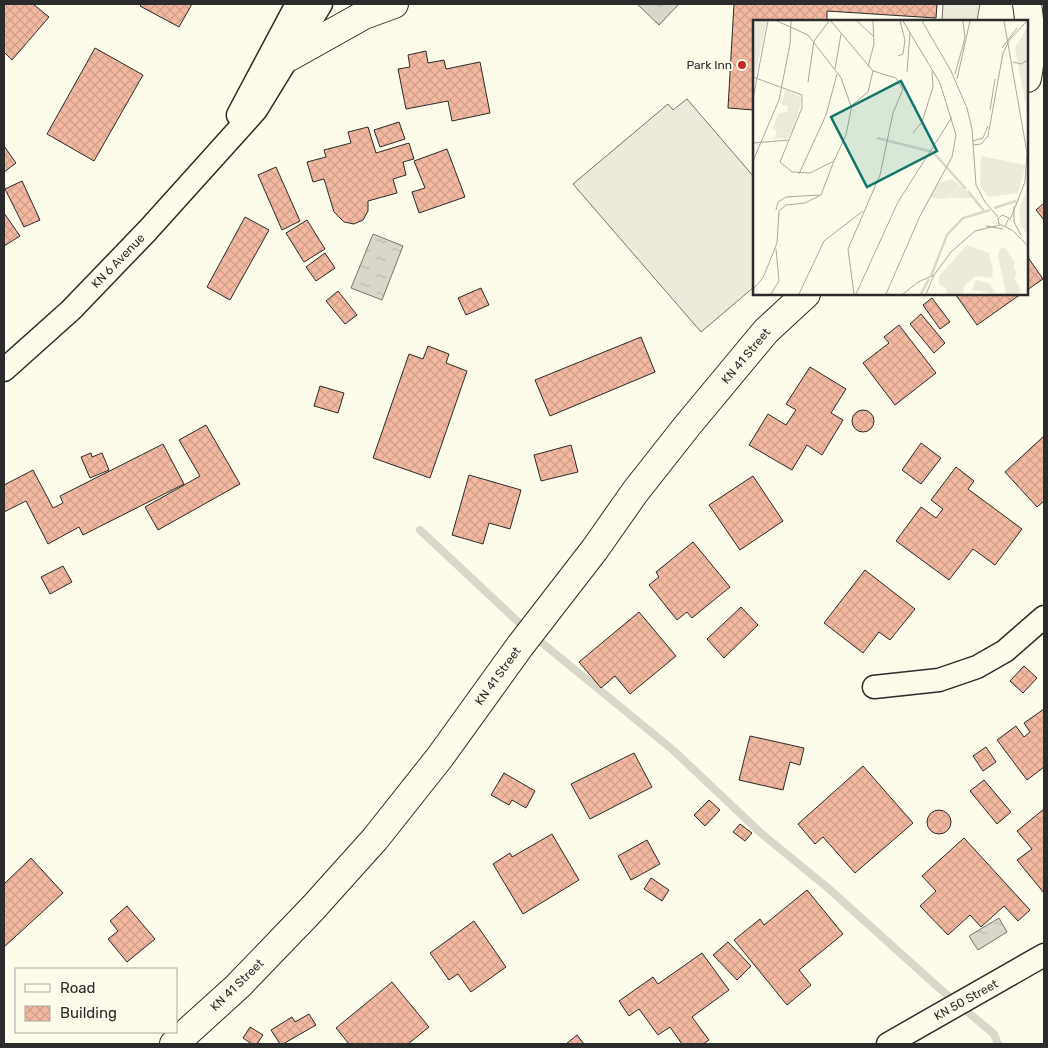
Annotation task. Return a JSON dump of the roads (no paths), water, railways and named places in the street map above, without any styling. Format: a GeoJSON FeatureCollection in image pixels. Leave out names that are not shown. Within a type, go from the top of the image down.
{"type":"FeatureCollection","features":[{"type":"Feature","properties":{"kind":"main road"},"geometry":{"type":"LineString","coordinates":[[289,57],[364,15],[394,4]]}},
{"type":"Feature","properties":{"kind":"main road"},"geometry":{"type":"LineString","coordinates":[[1027,4],[1031,39],[1028,72]]}},
{"type":"Feature","properties":{"kind":"main road","name":"KN 41 Street"},"geometry":{"type":"LineString","coordinates":[[174,1044],[238,986],[313,908],[375,839],[440,757],[520,646],[590,556],[635,492],[681,433],[766,331],[805,295]]}},
{"type":"Feature","properties":{"kind":"street","name":"KN 6 Avenue"},"geometry":{"type":"LineString","coordinates":[[225,143],[244,101],[297,4]]}},
{"type":"Feature","properties":{"kind":"street","name":"KN 6 Avenue"},"geometry":{"type":"LineString","coordinates":[[4,370],[71,310],[148,230],[256,110],[321,4]]}},
{"type":"Feature","properties":{"kind":"street"},"geometry":{"type":"LineString","coordinates":[[874,688],[939,680],[977,667],[1005,651],[1044,617]]}},
{"type":"Feature","properties":{"kind":"street","name":"KN 50 Street"},"geometry":{"type":"LineString","coordinates":[[888,1044],[1044,955]]}},
{"type":"Feature","properties":{"kind":"water"},"geometry":{"type":"Polygon","coordinates":[[[637,4],[679,4],[659,25],[637,4]]]}},
{"type":"Feature","properties":{"kind":"water"},"geometry":{"type":"Polygon","coordinates":[[[373,234],[403,246],[382,300],[351,288],[373,234]]]}},
{"type":"Feature","properties":{"kind":"water"},"geometry":{"type":"Polygon","coordinates":[[[999,918],[1007,932],[978,950],[969,936],[999,918]]]}},
{"type":"Feature","properties":{"kind":"waterway"},"geometry":{"type":"LineString","coordinates":[[420,530],[530,633],[673,750],[762,834],[828,888],[939,988],[994,1034],[998,1044]]}},
{"type":"Feature","properties":{"kind":"place","name":"Park Inn"},"geometry":{"type":"Point","coordinates":[742,65]}}]}
